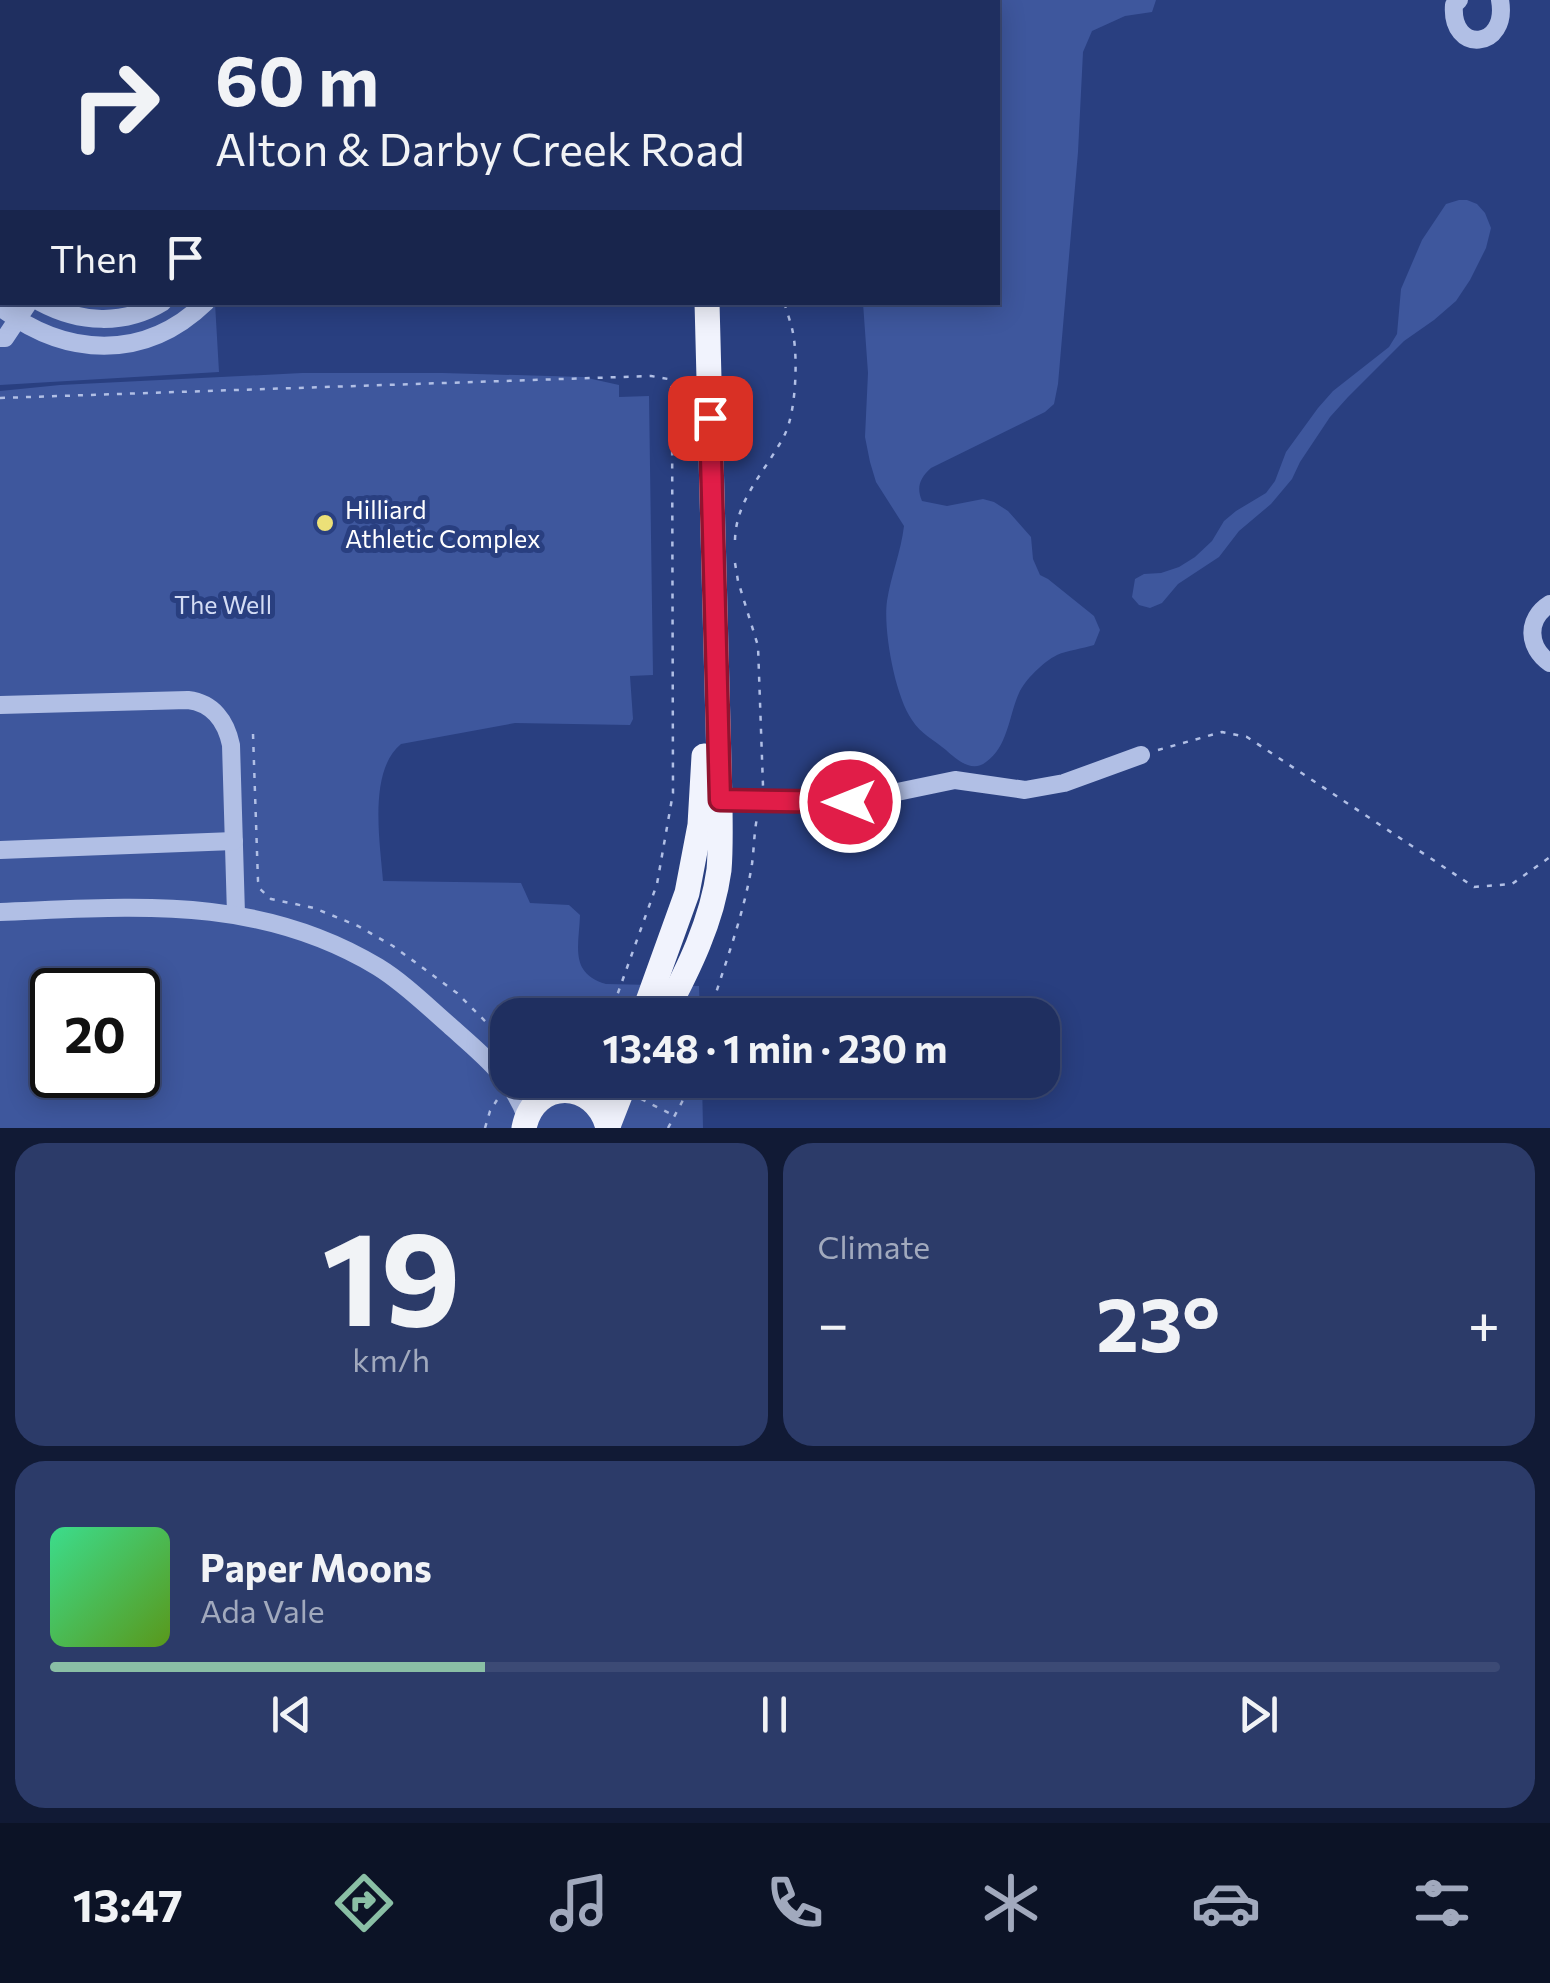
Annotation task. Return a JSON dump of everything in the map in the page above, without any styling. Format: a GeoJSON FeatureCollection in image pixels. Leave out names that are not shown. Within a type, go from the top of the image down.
{"type":"FeatureCollection","features":[{"type":"Feature","properties":{"kind":"main road"},"geometry":{"type":"LineString","coordinates":[[672,998],[700,941],[719,869],[706,305]]}},
{"type":"Feature","properties":{"kind":"main road"},"geometry":{"type":"LineString","coordinates":[[649,998],[687,893],[700,824],[715,611]]}},
{"type":"Feature","properties":{"kind":"main road"},"geometry":{"type":"LineString","coordinates":[[525,1123],[541,1098]]}},
{"type":"Feature","properties":{"kind":"main road"},"geometry":{"type":"LineString","coordinates":[[590,1098],[604,1113],[608,1127]]}},
{"type":"Feature","properties":{"kind":"main road"},"geometry":{"type":"LineString","coordinates":[[608,1127],[618,1098]]}},
{"type":"Feature","properties":{"kind":"street"},"geometry":{"type":"LineString","coordinates":[[1460,0],[1454,5],[1453,16],[1460,32],[1470,40],[1480,40],[1490,36],[1499,24],[1500,0]]}},
{"type":"Feature","properties":{"kind":"street"},"geometry":{"type":"LineString","coordinates":[[0,338],[4,338],[27,305]]}},
{"type":"Feature","properties":{"kind":"street"},"geometry":{"type":"LineString","coordinates":[[47,305],[74,316],[103,320],[130,316],[157,305]]}},
{"type":"Feature","properties":{"kind":"street"},"geometry":{"type":"LineString","coordinates":[[0,307],[58,340],[115,345],[163,333],[203,305]]}},
{"type":"Feature","properties":{"kind":"street"},"geometry":{"type":"LineString","coordinates":[[1550,604],[1536,616],[1531,637],[1534,648],[1550,663]]}},
{"type":"Feature","properties":{"kind":"street"},"geometry":{"type":"LineString","coordinates":[[0,706],[188,700],[212,708],[228,731],[231,745],[236,914]]}},
{"type":"Feature","properties":{"kind":"street"},"geometry":{"type":"LineString","coordinates":[[720,800],[850,802],[955,780],[1025,790],[1064,783],[1141,755]]}},
{"type":"Feature","properties":{"kind":"street"},"geometry":{"type":"LineString","coordinates":[[0,850],[234,841]]}},
{"type":"Feature","properties":{"kind":"street"},"geometry":{"type":"LineString","coordinates":[[0,912],[190,908],[236,914],[319,938],[378,968],[413,993],[488,1060],[512,1090],[525,1123]]}},
{"type":"Feature","properties":{"kind":"path"},"geometry":{"type":"LineString","coordinates":[[735,540],[735,524],[742,504],[786,432],[792,411],[793,334],[785,305]]}},
{"type":"Feature","properties":{"kind":"path"},"geometry":{"type":"LineString","coordinates":[[0,398],[651,376],[668,379],[672,387],[673,793],[656,884],[616,998]]}},
{"type":"Feature","properties":{"kind":"path"},"geometry":{"type":"LineString","coordinates":[[714,998],[737,928],[763,801],[758,646],[734,556]]}},
{"type":"Feature","properties":{"kind":"path"},"geometry":{"type":"LineString","coordinates":[[1141,755],[1222,732],[1247,738],[1474,887],[1512,884],[1550,858]]}},
{"type":"Feature","properties":{"kind":"path"},"geometry":{"type":"LineString","coordinates":[[253,734],[258,881],[264,895],[336,916],[392,946],[457,994],[490,1026]]}},
{"type":"Feature","properties":{"kind":"path"},"geometry":{"type":"LineString","coordinates":[[485,1128],[501,1098]]}},
{"type":"Feature","properties":{"kind":"path"},"geometry":{"type":"LineString","coordinates":[[646,1098],[675,1116]]}},
{"type":"Feature","properties":{"kind":"path"},"geometry":{"type":"LineString","coordinates":[[668,1128],[682,1098]]}},
{"type":"Feature","properties":{"kind":"green space"},"geometry":{"type":"Polygon","coordinates":[[[1000,0],[1156,0],[1152,12],[1125,16],[1092,31],[1083,52],[1078,152],[1054,404],[931,468],[920,483],[922,501],[947,506],[983,499],[1008,511],[1031,537],[1033,559],[1040,575],[1094,616],[1100,630],[1094,645],[1057,655],[1030,677],[1019,693],[999,748],[981,765],[970,766],[960,761],[919,729],[906,709],[896,679],[886,613],[904,526],[876,482],[870,462],[865,437],[868,373],[863,305],[1000,305],[1000,0]]]}},
{"type":"Feature","properties":{"kind":"green space"},"geometry":{"type":"Polygon","coordinates":[[[1459,200],[1477,204],[1491,228],[1486,248],[1456,301],[1404,341],[1348,397],[1330,417],[1292,479],[1271,504],[1239,531],[1219,557],[1178,584],[1162,603],[1150,608],[1139,605],[1132,597],[1135,579],[1179,567],[1195,557],[1212,541],[1224,521],[1266,493],[1286,452],[1318,408],[1333,391],[1389,347],[1397,334],[1401,289],[1422,240],[1446,204],[1459,200]]]}},
{"type":"Feature","properties":{"kind":"green space"},"geometry":{"type":"Polygon","coordinates":[[[0,305],[215,305],[219,372],[0,385],[0,305]]]}},
{"type":"Feature","properties":{"kind":"green space","name":"The Well"},"geometry":{"type":"Polygon","coordinates":[[[302,373],[443,373],[583,377],[619,385],[619,397],[649,396],[653,675],[630,676],[630,725],[515,723],[401,744],[384,771],[380,789],[380,847],[383,881],[521,883],[530,903],[569,905],[580,915],[581,966],[594,979],[606,984],[699,986],[699,998],[490,998],[490,1098],[702,1098],[703,1128],[0,1128],[0,391],[302,373]]]}},
{"type":"Feature","properties":{"kind":"place","name":"Hilliard Athletic Complex"},"geometry":{"type":"Point","coordinates":[325,523]}},
{"type":"Feature","properties":{"kind":"route"},"geometry":{"type":"LineString","coordinates":[[710,418],[720,800],[850,802]]}}]}
